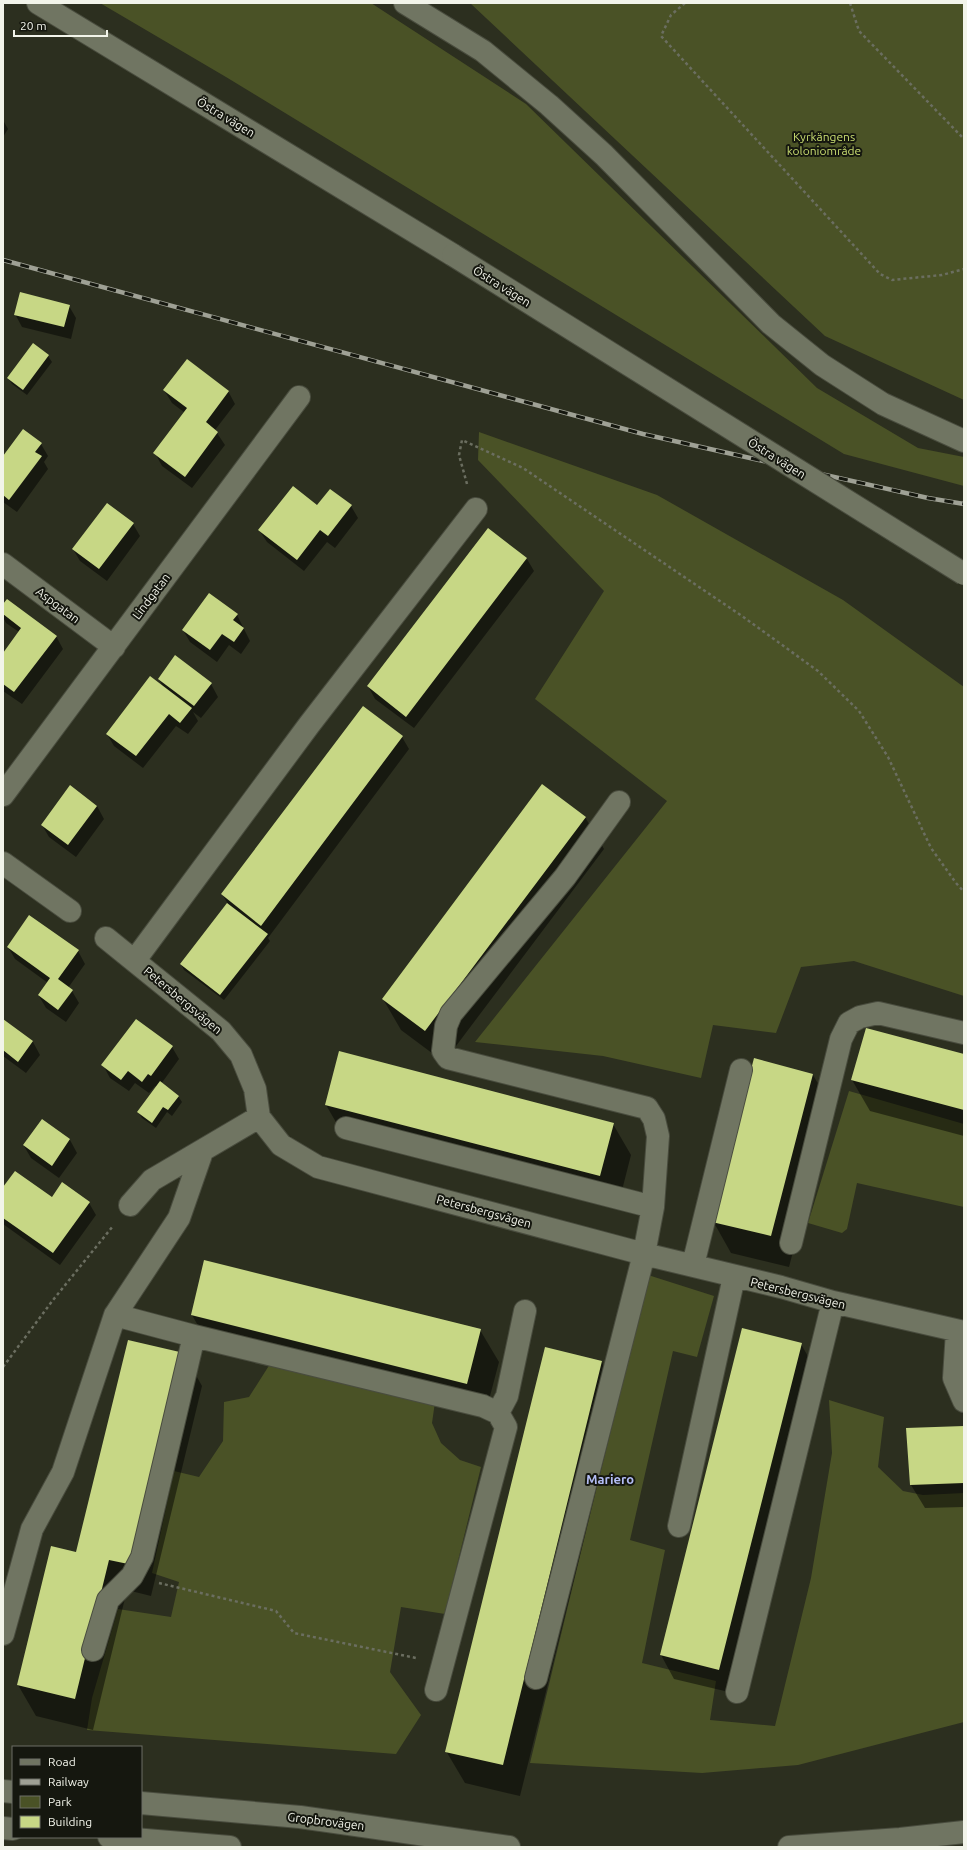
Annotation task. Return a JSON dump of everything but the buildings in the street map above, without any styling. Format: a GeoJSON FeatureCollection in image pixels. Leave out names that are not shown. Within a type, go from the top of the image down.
{"type":"FeatureCollection","features":[{"type":"Feature","properties":{"kind":"street","name":"Östra vägen"},"geometry":{"type":"LineString","coordinates":[[38,3],[453,255],[964,574]]}},
{"type":"Feature","properties":{"kind":"street"},"geometry":{"type":"LineString","coordinates":[[404,3],[483,51],[549,105],[604,155],[771,324],[822,365],[882,404],[964,441]]}},
{"type":"Feature","properties":{"kind":"street","name":"Lindgatan"},"geometry":{"type":"LineString","coordinates":[[3,794],[299,397]]}},
{"type":"Feature","properties":{"kind":"street"},"geometry":{"type":"LineString","coordinates":[[135,960],[309,725],[476,509]]}},
{"type":"Feature","properties":{"kind":"street","name":"Aspgatan"},"geometry":{"type":"LineString","coordinates":[[3,564],[114,646]]}},
{"type":"Feature","properties":{"kind":"street"},"geometry":{"type":"LineString","coordinates":[[536,1678],[644,1254],[653,1206],[658,1136],[654,1119],[647,1108],[448,1058],[443,1051],[446,1026],[451,1014],[565,877],[619,802]]}},
{"type":"Feature","properties":{"kind":"street"},"geometry":{"type":"LineString","coordinates":[[3,863],[70,911]]}},
{"type":"Feature","properties":{"kind":"street","name":"Petersbergsvägen"},"geometry":{"type":"LineString","coordinates":[[106,938],[221,1031],[241,1055],[255,1089],[259,1117],[281,1145],[318,1166],[644,1254],[693,1265],[734,1277],[781,1287],[833,1302],[960,1332]]}},
{"type":"Feature","properties":{"kind":"street"},"geometry":{"type":"LineString","coordinates":[[791,1243],[840,1040],[849,1023],[860,1017],[878,1013],[964,1033]]}},
{"type":"Feature","properties":{"kind":"street"},"geometry":{"type":"LineString","coordinates":[[693,1265],[741,1070]]}},
{"type":"Feature","properties":{"kind":"street"},"geometry":{"type":"LineString","coordinates":[[130,1205],[152,1180],[202,1152],[259,1117]]}},
{"type":"Feature","properties":{"kind":"street"},"geometry":{"type":"LineString","coordinates":[[346,1128],[653,1206]]}},
{"type":"Feature","properties":{"kind":"street"},"geometry":{"type":"LineString","coordinates":[[3,1634],[32,1529],[63,1472],[115,1315],[179,1218],[202,1152]]}},
{"type":"Feature","properties":{"kind":"street"},"geometry":{"type":"LineString","coordinates":[[680,1526],[734,1277]]}},
{"type":"Feature","properties":{"kind":"street"},"geometry":{"type":"LineString","coordinates":[[737,1692],[833,1302]]}},
{"type":"Feature","properties":{"kind":"street"},"geometry":{"type":"LineString","coordinates":[[498,1413],[507,1396],[525,1311]]}},
{"type":"Feature","properties":{"kind":"street"},"geometry":{"type":"LineString","coordinates":[[115,1315],[194,1336],[483,1406],[498,1413],[506,1427],[436,1690]]}},
{"type":"Feature","properties":{"kind":"street"},"geometry":{"type":"LineString","coordinates":[[960,1332],[954,1378],[964,1401]]}},
{"type":"Feature","properties":{"kind":"street"},"geometry":{"type":"LineString","coordinates":[[93,1650],[108,1600],[132,1576],[142,1558],[194,1336]]}},
{"type":"Feature","properties":{"kind":"street","name":"Gropbrovägen"},"geometry":{"type":"LineString","coordinates":[[142,1803],[300,1817],[510,1847]]}},
{"type":"Feature","properties":{"kind":"street"},"geometry":{"type":"LineString","coordinates":[[789,1847],[900,1839],[964,1832]]}},
{"type":"Feature","properties":{"kind":"street"},"geometry":{"type":"LineString","coordinates":[[120,1838],[230,1847]]}},
{"type":"Feature","properties":{"kind":"path"},"geometry":{"type":"LineString","coordinates":[[684,3],[671,15],[661,36],[880,274],[892,280],[942,274],[964,269]]}},
{"type":"Feature","properties":{"kind":"path"},"geometry":{"type":"LineString","coordinates":[[850,3],[859,31],[964,138]]}},
{"type":"Feature","properties":{"kind":"path"},"geometry":{"type":"LineString","coordinates":[[476,509],[459,455],[462,440],[529,472],[742,616],[818,671],[859,711],[888,757],[931,848],[956,884],[964,892]]}},
{"type":"Feature","properties":{"kind":"path"},"geometry":{"type":"LineString","coordinates":[[3,1367],[53,1300],[130,1205]]}},
{"type":"Feature","properties":{"kind":"path"},"geometry":{"type":"LineString","coordinates":[[132,1576],[276,1611],[294,1633],[443,1664]]}},
{"type":"Feature","properties":{"kind":"green space"},"geometry":{"type":"Polygon","coordinates":[[[100,3],[371,3],[526,104],[817,388],[918,448],[964,457],[964,486],[844,454],[226,77],[100,3]]]}},
{"type":"Feature","properties":{"kind":"green space","name":"Kyrkängens koloniområde"},"geometry":{"type":"Polygon","coordinates":[[[470,3],[964,3],[964,400],[825,336],[470,3]]]}},
{"type":"Feature","properties":{"kind":"green space"},"geometry":{"type":"Polygon","coordinates":[[[479,432],[657,495],[843,600],[964,687],[964,996],[854,961],[801,967],[776,1033],[713,1025],[701,1078],[603,1056],[475,1042],[667,801],[535,699],[604,591],[478,460],[479,432]]]}},
{"type":"Feature","properties":{"kind":"green space"},"geometry":{"type":"Polygon","coordinates":[[[849,1091],[964,1124],[964,1207],[857,1183],[847,1229],[842,1233],[808,1223],[849,1091]]]}},
{"type":"Feature","properties":{"kind":"green space"},"geometry":{"type":"Polygon","coordinates":[[[648,1275],[714,1296],[697,1357],[673,1351],[630,1540],[665,1550],[642,1663],[716,1681],[710,1720],[775,1726],[811,1578],[832,1453],[829,1400],[884,1417],[878,1467],[903,1491],[923,1495],[964,1493],[964,1722],[798,1765],[702,1773],[530,1763],[648,1275]]]}},
{"type":"Feature","properties":{"kind":"green space"},"geometry":{"type":"Polygon","coordinates":[[[270,1364],[435,1402],[432,1423],[441,1443],[460,1460],[481,1467],[445,1614],[401,1607],[390,1672],[421,1715],[396,1754],[87,1730],[92,1698],[118,1609],[171,1617],[179,1582],[152,1573],[174,1471],[199,1477],[223,1441],[224,1402],[249,1397],[270,1364]]]}},
{"type":"Feature","properties":{"kind":"railway"},"geometry":{"type":"LineString","coordinates":[[3,260],[643,434],[928,498],[964,504]]}},
{"type":"Feature","properties":{"kind":"district","name":"Mariero"},"geometry":{"type":"Point","coordinates":[610,1479]}}]}
